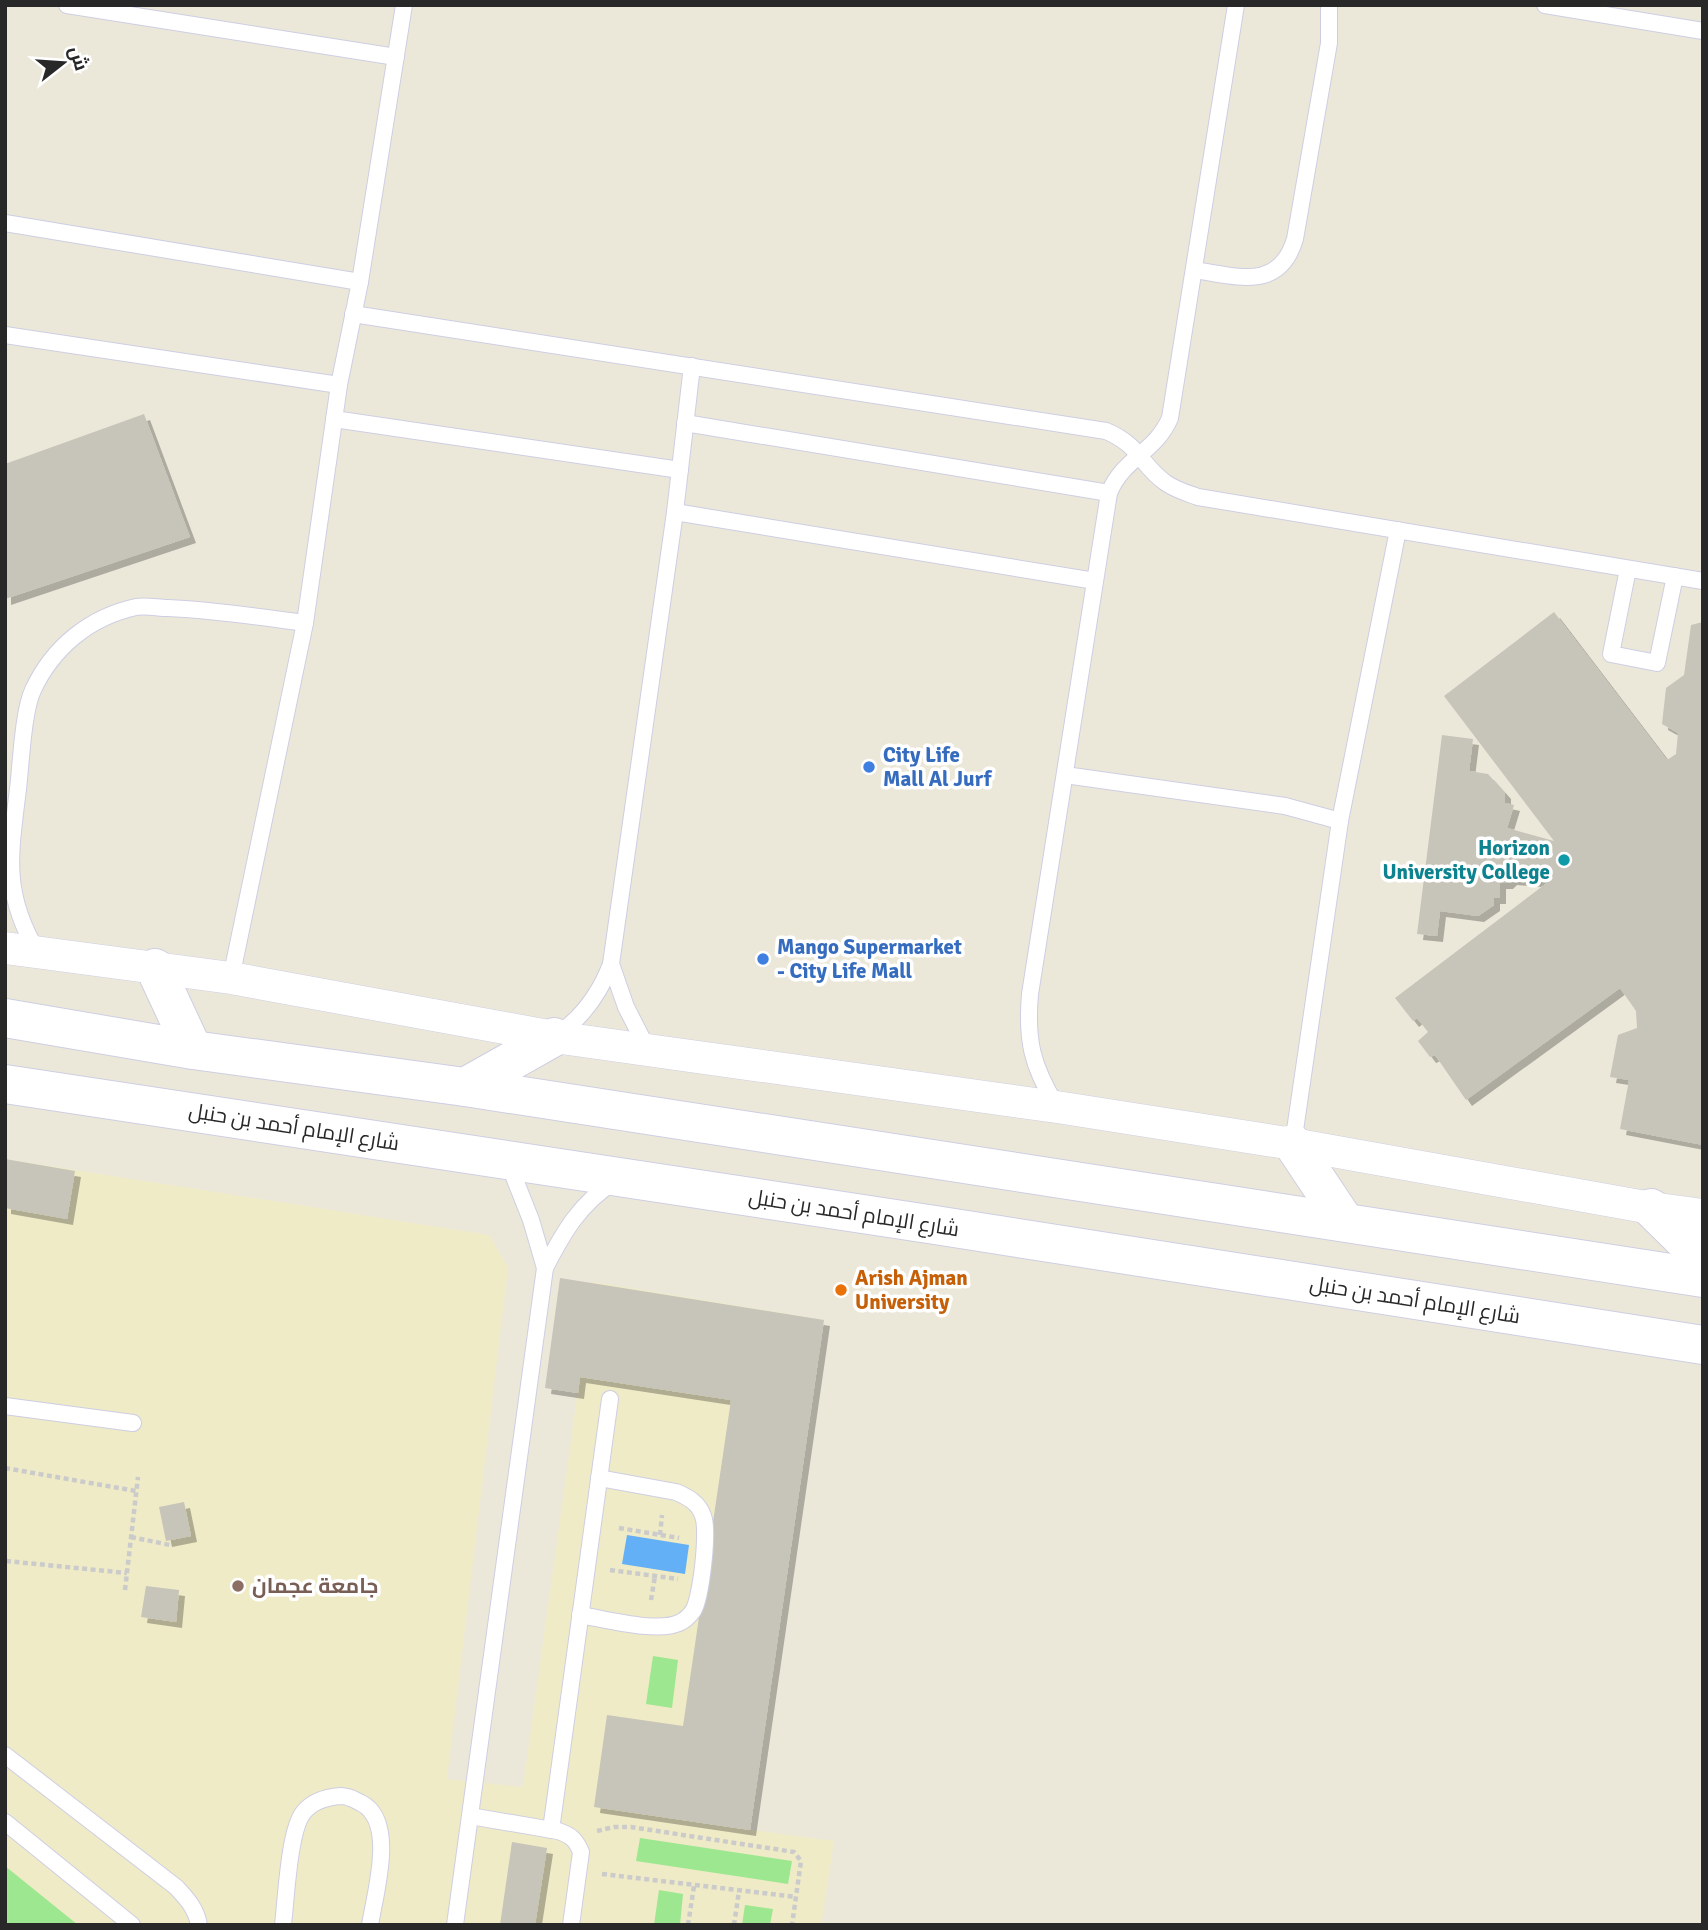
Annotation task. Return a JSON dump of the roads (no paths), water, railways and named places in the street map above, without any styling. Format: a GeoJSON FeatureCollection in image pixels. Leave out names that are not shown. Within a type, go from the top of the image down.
{"type":"FeatureCollection","features":[{"type":"Feature","properties":{"kind":"street"},"geometry":{"type":"LineString","coordinates":[[5,948],[231,978],[554,1037],[1057,1107],[1293,1144],[1703,1215]]}},
{"type":"Feature","properties":{"kind":"street"},"geometry":{"type":"LineString","coordinates":[[155,968],[193,1050]]}},
{"type":"Feature","properties":{"kind":"street"},"geometry":{"type":"LineString","coordinates":[[5,1018],[193,1050],[465,1087],[1703,1278]]}},
{"type":"Feature","properties":{"kind":"street"},"geometry":{"type":"LineString","coordinates":[[465,1087],[554,1037]]}},
{"type":"Feature","properties":{"kind":"street","name":"شارع الإمام أحمد بن حنبل"},"geometry":{"type":"LineString","coordinates":[[5,1084],[1703,1345]]}},
{"type":"Feature","properties":{"kind":"street"},"geometry":{"type":"LineString","coordinates":[[1293,1144],[1345,1222]]}},
{"type":"Feature","properties":{"kind":"street"},"geometry":{"type":"LineString","coordinates":[[1651,1208],[1703,1259]]}},
{"type":"Feature","properties":{"kind":"lane"},"geometry":{"type":"LineString","coordinates":[[67,5],[396,57]]}},
{"type":"Feature","properties":{"kind":"lane"},"geometry":{"type":"LineString","coordinates":[[231,978],[305,623],[339,385],[360,282],[404,5]]}},
{"type":"Feature","properties":{"kind":"lane"},"geometry":{"type":"LineString","coordinates":[[1057,1107],[1041,1082],[1031,1054],[1027,1024],[1109,493],[1121,471],[1164,433],[1170,418],[1236,5]]}},
{"type":"Feature","properties":{"kind":"lane"},"geometry":{"type":"LineString","coordinates":[[1194,270],[1260,277],[1277,270],[1290,256],[1296,239],[1329,43],[1329,5]]}},
{"type":"Feature","properties":{"kind":"lane"},"geometry":{"type":"LineString","coordinates":[[1545,5],[1703,31]]}},
{"type":"Feature","properties":{"kind":"lane"},"geometry":{"type":"LineString","coordinates":[[5,223],[360,282]]}},
{"type":"Feature","properties":{"kind":"lane"},"geometry":{"type":"LineString","coordinates":[[353,314],[1107,431],[1126,441],[1164,482],[1179,491],[1198,496],[1703,581]]}},
{"type":"Feature","properties":{"kind":"lane"},"geometry":{"type":"LineString","coordinates":[[5,335],[339,385]]}},
{"type":"Feature","properties":{"kind":"lane"},"geometry":{"type":"LineString","coordinates":[[554,1037],[568,1027],[594,998],[611,964],[675,512],[692,366]]}},
{"type":"Feature","properties":{"kind":"lane"},"geometry":{"type":"LineString","coordinates":[[334,419],[680,470]]}},
{"type":"Feature","properties":{"kind":"lane"},"geometry":{"type":"LineString","coordinates":[[685,424],[1109,493]]}},
{"type":"Feature","properties":{"kind":"lane"},"geometry":{"type":"LineString","coordinates":[[675,512],[1095,580]]}},
{"type":"Feature","properties":{"kind":"lane"},"geometry":{"type":"LineString","coordinates":[[1293,1144],[1340,821],[1398,530]]}},
{"type":"Feature","properties":{"kind":"lane"},"geometry":{"type":"LineString","coordinates":[[1628,569],[1611,654],[1657,663],[1675,576]]}},
{"type":"Feature","properties":{"kind":"lane"},"geometry":{"type":"LineString","coordinates":[[38,953],[25,932],[16,909],[7,863],[23,739],[32,692],[56,651],[93,622],[138,607],[186,609],[305,623]]}},
{"type":"Feature","properties":{"kind":"lane"},"geometry":{"type":"LineString","coordinates":[[1065,775],[1285,806],[1340,821]]}},
{"type":"Feature","properties":{"kind":"lane"},"geometry":{"type":"LineString","coordinates":[[611,964],[625,1007],[648,1050]]}},
{"type":"Feature","properties":{"kind":"lane"},"geometry":{"type":"LineString","coordinates":[[507,1160],[531,1220],[545,1268]]}},
{"type":"Feature","properties":{"kind":"lane"},"geometry":{"type":"LineString","coordinates":[[455,1925],[545,1268],[571,1221],[586,1204],[622,1177]]}},
{"type":"Feature","properties":{"kind":"lane"},"geometry":{"type":"LineString","coordinates":[[551,1830],[610,1399]]}},
{"type":"Feature","properties":{"kind":"lane"},"geometry":{"type":"LineString","coordinates":[[5,1406],[133,1423]]}},
{"type":"Feature","properties":{"kind":"lane"},"geometry":{"type":"LineString","coordinates":[[580,1615],[670,1627],[684,1621],[694,1611],[700,1582],[704,1518],[698,1505],[687,1496],[666,1490],[599,1478]]}},
{"type":"Feature","properties":{"kind":"lane"},"geometry":{"type":"LineString","coordinates":[[5,1755],[176,1887],[190,1901],[199,1925]]}},
{"type":"Feature","properties":{"kind":"lane"},"geometry":{"type":"LineString","coordinates":[[283,1925],[295,1835],[303,1813],[322,1798],[346,1796],[367,1806],[381,1826],[382,1850],[370,1925]]}},
{"type":"Feature","properties":{"kind":"lane"},"geometry":{"type":"LineString","coordinates":[[470,1816],[568,1834],[577,1842],[581,1852],[570,1925]]}},
{"type":"Feature","properties":{"kind":"lane"},"geometry":{"type":"LineString","coordinates":[[5,1822],[132,1925]]}},
{"type":"Feature","properties":{"kind":"water"},"geometry":{"type":"Polygon","coordinates":[[[627,1535],[689,1545],[685,1574],[622,1564],[627,1535]]]}},
{"type":"Feature","properties":{"kind":"place","name":"City Life Mall Al Jurf"},"geometry":{"type":"Point","coordinates":[869,767]}},
{"type":"Feature","properties":{"kind":"place","name":"Horizon University College"},"geometry":{"type":"Point","coordinates":[1564,860]}},
{"type":"Feature","properties":{"kind":"place","name":"Mango Supermarket - City Life Mall"},"geometry":{"type":"Point","coordinates":[763,959]}},
{"type":"Feature","properties":{"kind":"place","name":"Arish Ajman University"},"geometry":{"type":"Point","coordinates":[841,1290]}},
{"type":"Feature","properties":{"kind":"place","name":"جامعة عجمان"},"geometry":{"type":"Point","coordinates":[238,1586]}}]}
